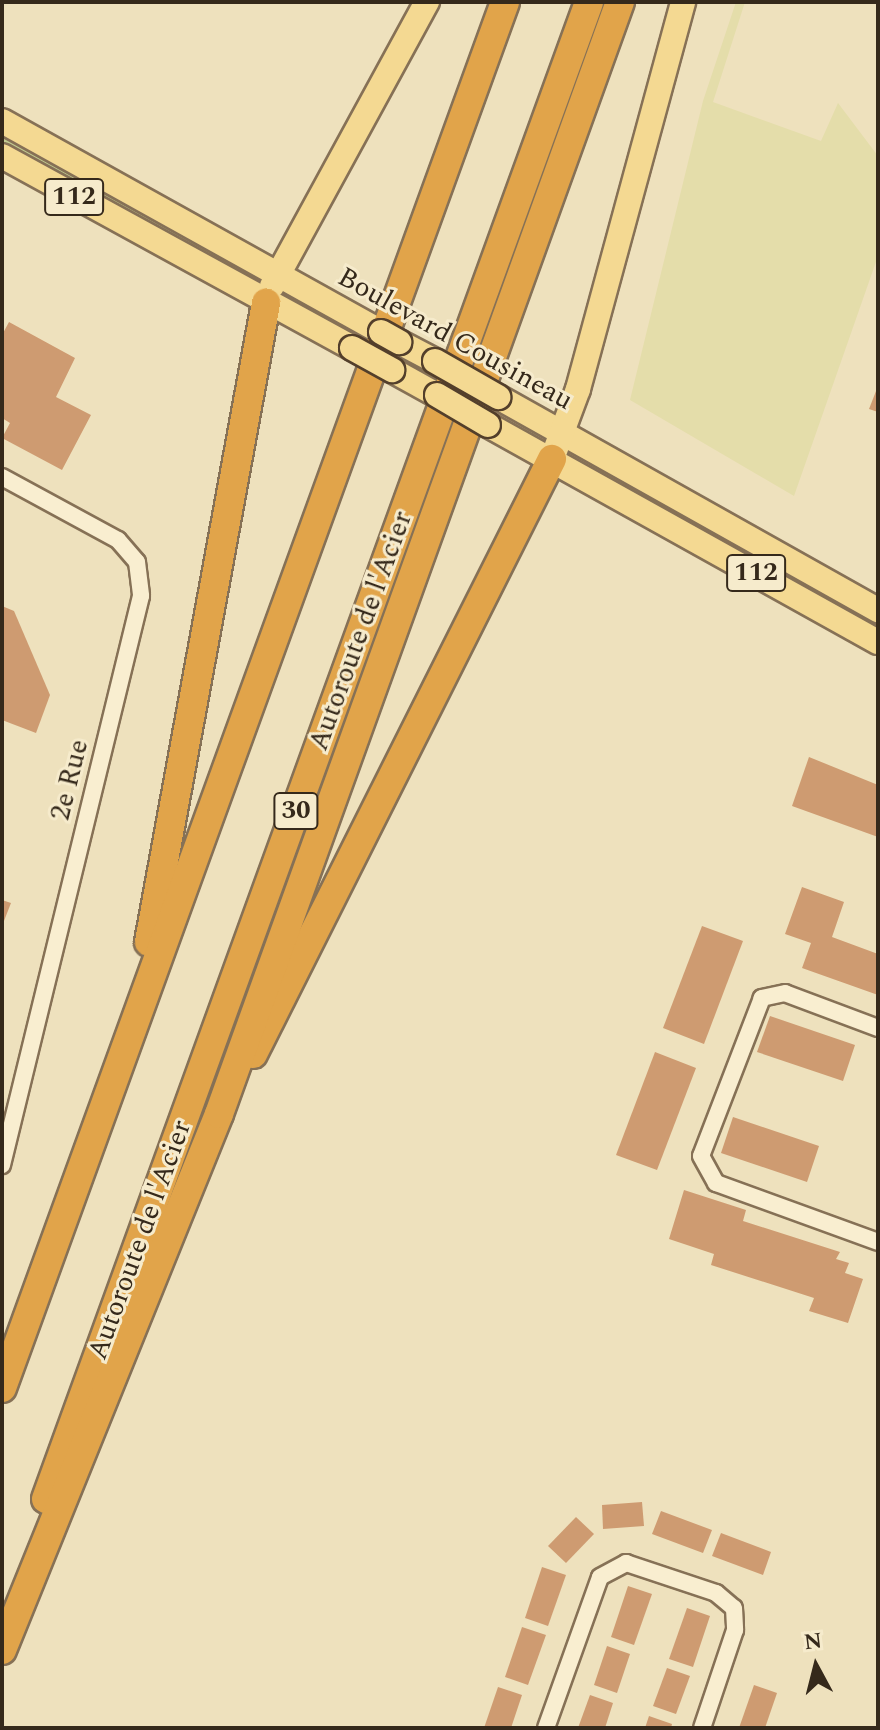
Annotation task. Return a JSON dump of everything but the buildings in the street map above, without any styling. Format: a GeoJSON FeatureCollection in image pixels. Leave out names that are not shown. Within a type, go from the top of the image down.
{"type":"FeatureCollection","features":[{"type":"Feature","properties":{"kind":"highway"},"geometry":{"type":"LineString","coordinates":[[2,1388],[505,2]]}},
{"type":"Feature","properties":{"kind":"highway","name":"Autoroute de l'Acier"},"geometry":{"type":"LineString","coordinates":[[2,1620],[589,2]]}},
{"type":"Feature","properties":{"kind":"highway"},"geometry":{"type":"LineString","coordinates":[[2,1650],[219,1114],[620,2]]}},
{"type":"Feature","properties":{"kind":"highway"},"geometry":{"type":"LineString","coordinates":[[127,1044],[187,762],[266,303]]}},
{"type":"Feature","properties":{"kind":"highway"},"geometry":{"type":"LineString","coordinates":[[219,1114],[552,459]]}},
{"type":"Feature","properties":{"kind":"main road"},"geometry":{"type":"LineString","coordinates":[[266,303],[277,274],[427,2]]}},
{"type":"Feature","properties":{"kind":"main road"},"geometry":{"type":"LineString","coordinates":[[552,459],[563,434],[683,2]]}},
{"type":"Feature","properties":{"kind":"main road","name":"Boulevard Cousineau"},"geometry":{"type":"LineString","coordinates":[[2,121],[878,610]]}},
{"type":"Feature","properties":{"kind":"main road","name":"Boulevard Cousineau"},"geometry":{"type":"LineString","coordinates":[[2,156],[878,642]]}},
{"type":"Feature","properties":{"kind":"street","name":"2e Rue"},"geometry":{"type":"LineString","coordinates":[[2,477],[118,540],[137,562],[141,596],[2,1165]]}},
{"type":"Feature","properties":{"kind":"street"},"geometry":{"type":"LineString","coordinates":[[878,1028],[785,993],[762,998],[701,1156],[716,1183],[878,1242]]}},
{"type":"Feature","properties":{"kind":"street"},"geometry":{"type":"LineString","coordinates":[[546,1728],[600,1577],[626,1563],[716,1593],[734,1608],[735,1630],[702,1728]]}},
{"type":"Feature","properties":{"kind":"shaded area"},"geometry":{"type":"Polygon","coordinates":[[[736,2],[745,2],[713,102],[821,141],[838,103],[878,156],[878,256],[794,496],[630,400],[703,101],[736,2]]]}},
{"type":"Feature","properties":{"kind":"green space"},"geometry":{"type":"Polygon","coordinates":[[[2,131],[219,253],[249,280],[2,142],[2,131]]]}},
{"type":"Feature","properties":{"kind":"green space"},"geometry":{"type":"Polygon","coordinates":[[[579,454],[878,620],[878,632],[611,481],[579,454]]]}}]}
